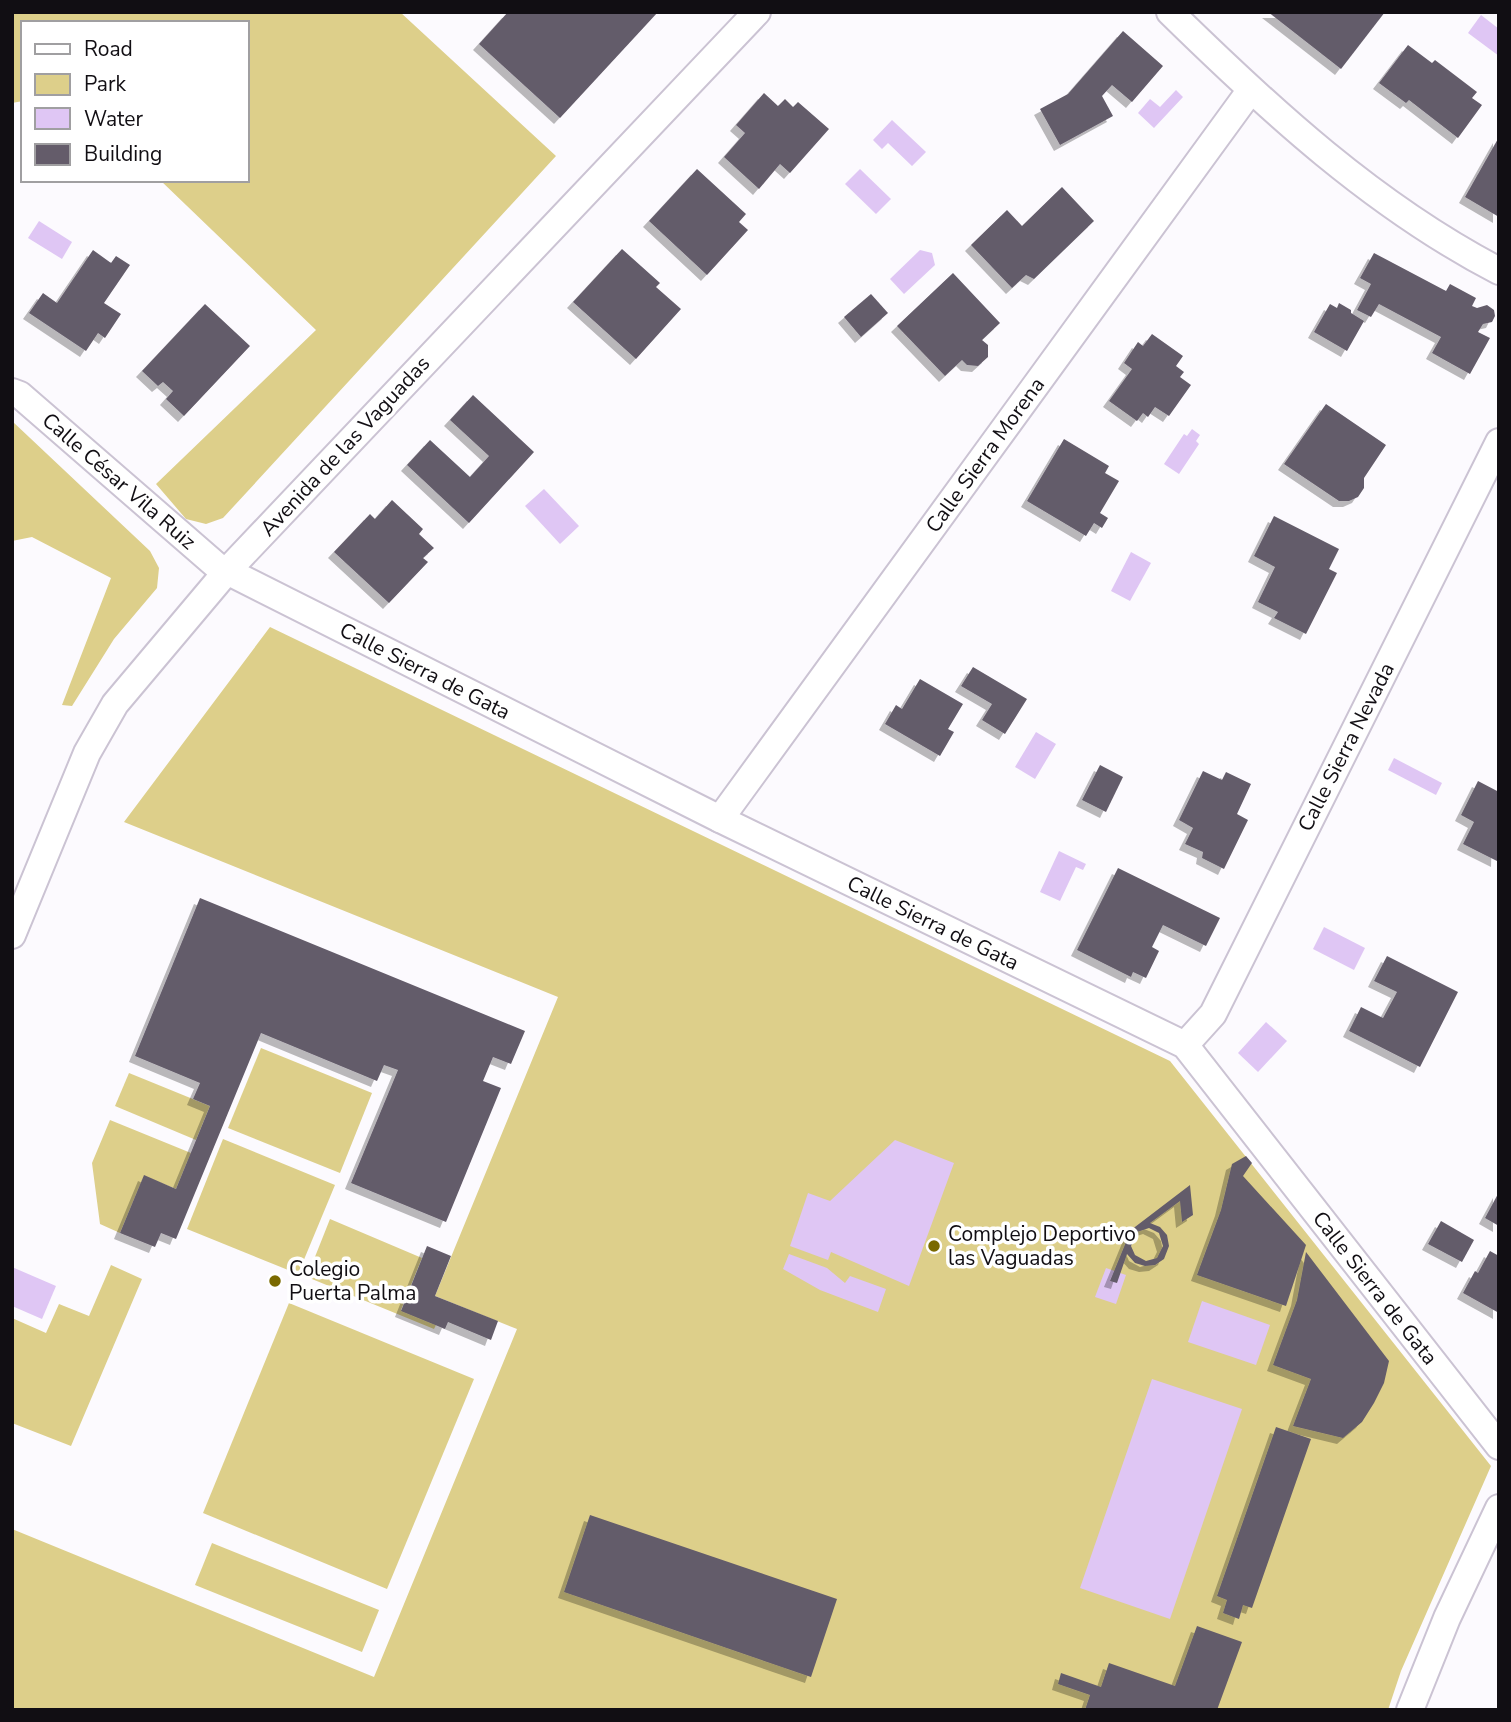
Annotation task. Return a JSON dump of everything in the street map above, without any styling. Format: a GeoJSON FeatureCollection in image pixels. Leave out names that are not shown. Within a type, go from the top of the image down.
{"type":"FeatureCollection","features":[{"type":"Feature","properties":{"kind":"street","name":"Avenida de las Vaguadas"},"geometry":{"type":"LineString","coordinates":[[12,934],[86,753],[115,704],[227,571],[757,12]]}},
{"type":"Feature","properties":{"kind":"street"},"geometry":{"type":"LineString","coordinates":[[1170,12],[1250,91],[1306,138],[1394,207],[1499,271]]}},
{"type":"Feature","properties":{"kind":"street","name":"Calle Sierra Morena"},"geometry":{"type":"LineString","coordinates":[[720,819],[1250,91]]}},
{"type":"Feature","properties":{"kind":"street","name":"Calle César Vila Ruiz"},"geometry":{"type":"LineString","coordinates":[[12,391],[20,395],[217,566],[227,571]]}},
{"type":"Feature","properties":{"kind":"street","name":"Calle Sierra Nevada"},"geometry":{"type":"LineString","coordinates":[[1185,1045],[1213,1014],[1499,442]]}},
{"type":"Feature","properties":{"kind":"street","name":"Calle Sierra de Gata"},"geometry":{"type":"LineString","coordinates":[[227,571],[720,819],[1185,1045],[1499,1446]]}},
{"type":"Feature","properties":{"kind":"street"},"geometry":{"type":"LineString","coordinates":[[1410,1710],[1447,1618],[1499,1508]]}},
{"type":"Feature","properties":{"kind":"green space"},"geometry":{"type":"Polygon","coordinates":[[[12,12],[400,12],[556,156],[223,518],[206,524],[186,519],[156,484],[316,330],[162,182],[248,182],[248,21],[21,21],[21,101],[12,103],[12,12]]]}},
{"type":"Feature","properties":{"kind":"green space"},"geometry":{"type":"Polygon","coordinates":[[[12,421],[150,551],[159,568],[157,588],[114,639],[72,706],[62,705],[111,578],[32,537],[12,541],[12,421]]]}},
{"type":"Feature","properties":{"kind":"green space","name":"Complejo Deportivo las Vaguadas"},"geometry":{"type":"Polygon","coordinates":[[[270,627],[1170,1061],[1491,1466],[1401,1671],[1388,1710],[12,1710],[12,1529],[374,1677],[517,1329],[435,1296],[558,997],[124,822],[270,627]]]}},
{"type":"Feature","properties":{"kind":"green space"},"geometry":{"type":"Polygon","coordinates":[[[261,1048],[372,1093],[340,1173],[228,1128],[261,1048]]]}},
{"type":"Feature","properties":{"kind":"green space"},"geometry":{"type":"Polygon","coordinates":[[[129,1073],[210,1106],[196,1140],[115,1106],[129,1073]]]}},
{"type":"Feature","properties":{"kind":"green space"},"geometry":{"type":"Polygon","coordinates":[[[110,1120],[191,1153],[176,1189],[144,1176],[120,1233],[100,1224],[92,1163],[110,1120]]]}},
{"type":"Feature","properties":{"kind":"green space"},"geometry":{"type":"Polygon","coordinates":[[[223,1139],[335,1185],[298,1274],[187,1229],[223,1139]]]}},
{"type":"Feature","properties":{"kind":"green space"},"geometry":{"type":"Polygon","coordinates":[[[330,1219],[422,1258],[401,1310],[436,1325],[434,1329],[307,1277],[330,1219]]]}},
{"type":"Feature","properties":{"kind":"green space"},"geometry":{"type":"Polygon","coordinates":[[[111,1265],[142,1279],[71,1446],[12,1423],[12,1318],[46,1333],[59,1304],[89,1316],[111,1265]]]}},
{"type":"Feature","properties":{"kind":"green space"},"geometry":{"type":"Polygon","coordinates":[[[289,1303],[474,1379],[387,1589],[203,1513],[289,1303]]]}},
{"type":"Feature","properties":{"kind":"green space"},"geometry":{"type":"Polygon","coordinates":[[[212,1543],[379,1610],[362,1652],[195,1585],[212,1543]]]}},
{"type":"Feature","properties":{"kind":"water"},"geometry":{"type":"Polygon","coordinates":[[[1481,15],[1499,29],[1499,56],[1468,33],[1481,15]]]}},
{"type":"Feature","properties":{"kind":"water"},"geometry":{"type":"Polygon","coordinates":[[[1176,90],[1183,97],[1154,128],[1138,113],[1150,99],[1160,107],[1176,90]]]}},
{"type":"Feature","properties":{"kind":"water"},"geometry":{"type":"Polygon","coordinates":[[[892,120],[926,152],[912,166],[888,143],[882,149],[873,140],[892,120]]]}},
{"type":"Feature","properties":{"kind":"water"},"geometry":{"type":"Polygon","coordinates":[[[860,169],[891,199],[876,214],[845,184],[860,169]]]}},
{"type":"Feature","properties":{"kind":"water"},"geometry":{"type":"Polygon","coordinates":[[[39,221],[72,242],[62,259],[28,238],[39,221]]]}},
{"type":"Feature","properties":{"kind":"water"},"geometry":{"type":"Polygon","coordinates":[[[920,250],[932,253],[935,265],[904,294],[890,279],[920,250]]]}},
{"type":"Feature","properties":{"kind":"water"},"geometry":{"type":"Polygon","coordinates":[[[1192,429],[1200,435],[1196,441],[1199,444],[1179,474],[1164,464],[1184,434],[1187,436],[1192,429]]]}},
{"type":"Feature","properties":{"kind":"water"},"geometry":{"type":"Polygon","coordinates":[[[544,489],[579,526],[560,544],[525,506],[544,489]]]}},
{"type":"Feature","properties":{"kind":"water"},"geometry":{"type":"Polygon","coordinates":[[[1131,552],[1151,563],[1130,601],[1111,591],[1131,552]]]}},
{"type":"Feature","properties":{"kind":"water"},"geometry":{"type":"Polygon","coordinates":[[[1036,732],[1056,744],[1035,779],[1015,767],[1036,732]]]}},
{"type":"Feature","properties":{"kind":"water"},"geometry":{"type":"Polygon","coordinates":[[[1394,758],[1442,783],[1436,795],[1388,770],[1394,758]]]}},
{"type":"Feature","properties":{"kind":"water"},"geometry":{"type":"Polygon","coordinates":[[[1059,851],[1086,864],[1083,870],[1076,867],[1060,901],[1040,892],[1059,851]]]}},
{"type":"Feature","properties":{"kind":"water"},"geometry":{"type":"Polygon","coordinates":[[[1324,927],[1365,948],[1354,970],[1313,949],[1324,927]]]}},
{"type":"Feature","properties":{"kind":"water"},"geometry":{"type":"Polygon","coordinates":[[[1266,1022],[1287,1041],[1258,1072],[1238,1053],[1266,1022]]]}},
{"type":"Feature","properties":{"kind":"water"},"geometry":{"type":"Polygon","coordinates":[[[895,1140],[954,1163],[909,1286],[831,1252],[828,1260],[790,1246],[808,1193],[830,1201],[895,1140]]]}},
{"type":"Feature","properties":{"kind":"water"},"geometry":{"type":"Polygon","coordinates":[[[789,1254],[827,1268],[845,1283],[850,1276],[886,1289],[878,1312],[820,1290],[783,1269],[789,1254]]]}},
{"type":"Feature","properties":{"kind":"water"},"geometry":{"type":"Polygon","coordinates":[[[12,1267],[56,1286],[42,1319],[12,1306],[12,1267]]]}},
{"type":"Feature","properties":{"kind":"water"},"geometry":{"type":"Polygon","coordinates":[[[1106,1268],[1126,1275],[1116,1304],[1095,1297],[1106,1268]]]}},
{"type":"Feature","properties":{"kind":"water"},"geometry":{"type":"Polygon","coordinates":[[[1202,1301],[1270,1325],[1256,1365],[1188,1342],[1202,1301]]]}},
{"type":"Feature","properties":{"kind":"water"},"geometry":{"type":"Polygon","coordinates":[[[1152,1379],[1242,1409],[1170,1619],[1080,1588],[1152,1379]]]}},
{"type":"Feature","properties":{"kind":"building"},"geometry":{"type":"Polygon","coordinates":[[[508,12],[658,12],[560,118],[479,44],[508,12]]]}},
{"type":"Feature","properties":{"kind":"building"},"geometry":{"type":"Polygon","coordinates":[[[1268,12],[1385,12],[1341,69],[1268,12]]]}},
{"type":"Feature","properties":{"kind":"building"},"geometry":{"type":"Polygon","coordinates":[[[1123,31],[1163,66],[1132,102],[1112,85],[1102,96],[1113,116],[1060,145],[1040,109],[1068,94],[1123,31]]]}},
{"type":"Feature","properties":{"kind":"building"},"geometry":{"type":"Polygon","coordinates":[[[1408,45],[1432,63],[1435,60],[1477,92],[1472,98],[1482,105],[1458,138],[1409,100],[1406,103],[1379,83],[1408,45]]]}},
{"type":"Feature","properties":{"kind":"building"},"geometry":{"type":"Polygon","coordinates":[[[764,93],[778,106],[785,99],[793,107],[798,102],[829,129],[790,173],[780,164],[759,189],[724,157],[745,133],[736,125],[764,93]]]}},
{"type":"Feature","properties":{"kind":"building"},"geometry":{"type":"Polygon","coordinates":[[[1499,137],[1499,217],[1465,197],[1499,137]]]}},
{"type":"Feature","properties":{"kind":"building"},"geometry":{"type":"Polygon","coordinates":[[[697,169],[746,214],[739,222],[748,230],[707,275],[649,221],[697,169]]]}},
{"type":"Feature","properties":{"kind":"building"},"geometry":{"type":"Polygon","coordinates":[[[1062,187],[1094,221],[1034,279],[1026,275],[1012,288],[971,245],[1007,210],[1022,226],[1062,187]]]}},
{"type":"Feature","properties":{"kind":"building"},"geometry":{"type":"Polygon","coordinates":[[[622,249],[660,283],[656,287],[681,309],[636,359],[573,302],[622,249]]]}},
{"type":"Feature","properties":{"kind":"building"},"geometry":{"type":"Polygon","coordinates":[[[93,250],[111,263],[116,256],[130,265],[104,303],[121,314],[105,338],[98,333],[86,351],[29,313],[43,293],[57,303],[93,250]]]}},
{"type":"Feature","properties":{"kind":"building"},"geometry":{"type":"Polygon","coordinates":[[[1374,253],[1446,291],[1450,284],[1476,298],[1472,306],[1477,308],[1487,305],[1494,310],[1492,322],[1483,324],[1478,332],[1490,338],[1470,374],[1432,353],[1441,337],[1379,304],[1371,317],[1357,310],[1371,284],[1360,278],[1374,253]]]}},
{"type":"Feature","properties":{"kind":"building"},"geometry":{"type":"Polygon","coordinates":[[[953,273],[1000,323],[982,340],[988,345],[988,357],[978,366],[967,365],[962,360],[945,376],[897,326],[953,273]]]}},
{"type":"Feature","properties":{"kind":"building"},"geometry":{"type":"Polygon","coordinates":[[[871,294],[888,313],[861,337],[844,317],[871,294]]]}},
{"type":"Feature","properties":{"kind":"building"},"geometry":{"type":"Polygon","coordinates":[[[1339,303],[1364,321],[1347,351],[1314,332],[1330,304],[1337,308],[1339,303]]]}},
{"type":"Feature","properties":{"kind":"building"},"geometry":{"type":"Polygon","coordinates":[[[205,304],[250,346],[184,416],[166,399],[173,391],[163,382],[158,386],[142,371],[205,304]]]}},
{"type":"Feature","properties":{"kind":"building"},"geometry":{"type":"Polygon","coordinates":[[[1152,334],[1183,356],[1176,366],[1184,372],[1180,377],[1191,385],[1169,416],[1155,407],[1148,417],[1143,413],[1137,421],[1109,401],[1132,369],[1124,363],[1138,342],[1143,346],[1152,334]]]}},
{"type":"Feature","properties":{"kind":"building"},"geometry":{"type":"Polygon","coordinates":[[[473,395],[534,452],[469,523],[407,465],[430,440],[470,477],[489,456],[450,420],[473,395]]]}},
{"type":"Feature","properties":{"kind":"building"},"geometry":{"type":"Polygon","coordinates":[[[1326,404],[1386,445],[1364,478],[1364,488],[1358,497],[1349,501],[1339,501],[1284,464],[1326,404]]]}},
{"type":"Feature","properties":{"kind":"building"},"geometry":{"type":"Polygon","coordinates":[[[1064,439],[1109,466],[1105,473],[1119,481],[1100,513],[1108,518],[1102,528],[1094,523],[1086,536],[1027,501],[1064,439]]]}},
{"type":"Feature","properties":{"kind":"building"},"geometry":{"type":"Polygon","coordinates":[[[392,500],[423,529],[419,534],[434,548],[423,558],[428,562],[389,603],[334,552],[370,514],[375,519],[392,500]]]}},
{"type":"Feature","properties":{"kind":"building"},"geometry":{"type":"Polygon","coordinates":[[[1274,516],[1339,549],[1329,569],[1337,573],[1306,634],[1274,618],[1278,612],[1258,602],[1275,567],[1254,556],[1274,516]]]}},
{"type":"Feature","properties":{"kind":"building"},"geometry":{"type":"Polygon","coordinates":[[[973,667],[1027,699],[1005,734],[982,720],[992,704],[961,686],[973,667]]]}},
{"type":"Feature","properties":{"kind":"building"},"geometry":{"type":"Polygon","coordinates":[[[920,679],[963,704],[948,729],[954,732],[940,756],[885,724],[896,705],[902,709],[920,679]]]}},
{"type":"Feature","properties":{"kind":"building"},"geometry":{"type":"Polygon","coordinates":[[[1100,765],[1123,777],[1106,812],[1082,800],[1100,765]]]}},
{"type":"Feature","properties":{"kind":"building"},"geometry":{"type":"Polygon","coordinates":[[[1203,771],[1222,780],[1226,772],[1251,784],[1237,814],[1248,820],[1224,869],[1202,858],[1203,852],[1185,844],[1193,828],[1179,820],[1203,771]]]}},
{"type":"Feature","properties":{"kind":"building"},"geometry":{"type":"Polygon","coordinates":[[[1478,781],[1499,792],[1497,861],[1463,844],[1474,822],[1461,815],[1478,781]]]}},
{"type":"Feature","properties":{"kind":"building"},"geometry":{"type":"Polygon","coordinates":[[[1118,868],[1220,918],[1206,946],[1163,925],[1152,947],[1159,951],[1146,978],[1133,972],[1131,977],[1077,950],[1118,868]]]}},
{"type":"Feature","properties":{"kind":"building"},"geometry":{"type":"Polygon","coordinates":[[[200,898],[525,1031],[511,1064],[493,1057],[483,1081],[501,1088],[446,1222],[351,1183],[398,1070],[384,1065],[377,1081],[261,1033],[176,1239],[161,1233],[155,1247],[120,1233],[144,1175],[176,1189],[210,1106],[193,1099],[200,1083],[135,1056],[200,898]]]}},
{"type":"Feature","properties":{"kind":"building"},"geometry":{"type":"Polygon","coordinates":[[[1387,956],[1458,992],[1420,1067],[1349,1031],[1361,1007],[1383,1018],[1397,992],[1374,981],[1387,956]]]}},
{"type":"Feature","properties":{"kind":"building"},"geometry":{"type":"Polygon","coordinates":[[[1246,1156],[1252,1163],[1243,1176],[1306,1245],[1286,1306],[1197,1275],[1221,1210],[1232,1164],[1246,1156]]]}},
{"type":"Feature","properties":{"kind":"building"},"geometry":{"type":"Polygon","coordinates":[[[1190,1185],[1193,1215],[1182,1222],[1180,1201],[1150,1223],[1160,1227],[1167,1235],[1169,1246],[1164,1259],[1155,1265],[1145,1266],[1135,1263],[1127,1254],[1117,1283],[1110,1281],[1131,1230],[1190,1185]],[[1149,1228],[1137,1232],[1131,1246],[1135,1255],[1146,1261],[1157,1258],[1163,1246],[1159,1233],[1149,1228]]]}},
{"type":"Feature","properties":{"kind":"building"},"geometry":{"type":"Polygon","coordinates":[[[1499,1192],[1499,1226],[1485,1218],[1499,1192]]]}},
{"type":"Feature","properties":{"kind":"building"},"geometry":{"type":"Polygon","coordinates":[[[1441,1221],[1474,1240],[1462,1262],[1428,1244],[1441,1221]]]}},
{"type":"Feature","properties":{"kind":"building"},"geometry":{"type":"Polygon","coordinates":[[[427,1246],[451,1256],[435,1296],[498,1321],[491,1340],[448,1322],[445,1329],[401,1311],[427,1246]]]}},
{"type":"Feature","properties":{"kind":"building"},"geometry":{"type":"Polygon","coordinates":[[[1490,1251],[1499,1256],[1499,1313],[1463,1293],[1490,1251]]]}},
{"type":"Feature","properties":{"kind":"building"},"geometry":{"type":"Polygon","coordinates":[[[1306,1252],[1389,1361],[1384,1383],[1374,1403],[1362,1422],[1343,1438],[1293,1426],[1311,1379],[1273,1365],[1297,1300],[1306,1252]]]}},
{"type":"Feature","properties":{"kind":"building"},"geometry":{"type":"Polygon","coordinates":[[[1276,1427],[1311,1439],[1252,1608],[1243,1605],[1239,1619],[1223,1613],[1227,1600],[1217,1596],[1276,1427]]]}},
{"type":"Feature","properties":{"kind":"building"},"geometry":{"type":"Polygon","coordinates":[[[590,1515],[837,1599],[811,1677],[564,1592],[590,1515]]]}},
{"type":"Feature","properties":{"kind":"building"},"geometry":{"type":"Polygon","coordinates":[[[1197,1626],[1242,1642],[1217,1710],[1085,1710],[1090,1695],[1058,1684],[1061,1673],[1101,1687],[1109,1663],[1175,1686],[1197,1626]]]}},
{"type":"Feature","properties":{"kind":"place","name":"Complejo Deportivo las Vaguadas"},"geometry":{"type":"Point","coordinates":[934,1246]}},
{"type":"Feature","properties":{"kind":"place","name":"Colegio Puerta Palma"},"geometry":{"type":"Point","coordinates":[275,1281]}}]}
